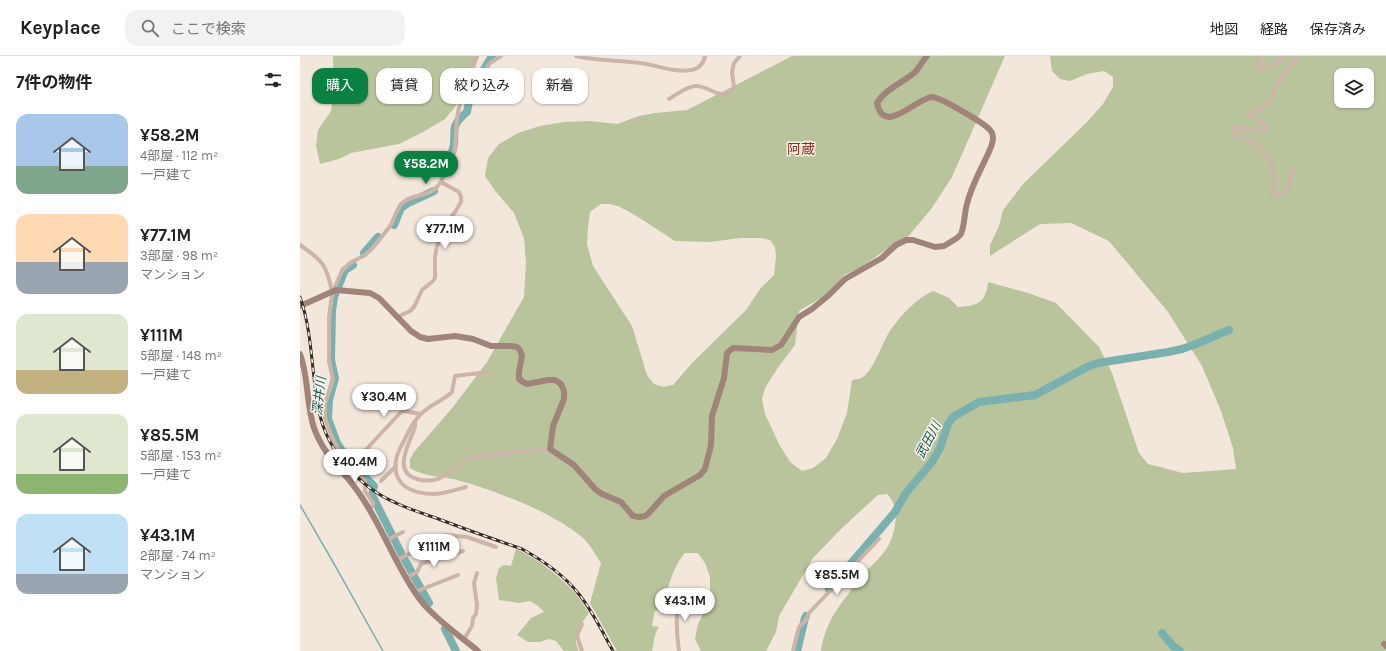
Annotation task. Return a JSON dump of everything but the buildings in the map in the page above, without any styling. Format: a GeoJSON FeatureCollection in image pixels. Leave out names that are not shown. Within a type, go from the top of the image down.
{"type":"FeatureCollection","features":[{"type":"Feature","properties":{"kind":"street"},"geometry":{"type":"LineString","coordinates":[[471,68],[478,56]]}},
{"type":"Feature","properties":{"kind":"street"},"geometry":{"type":"LineString","coordinates":[[487,68],[490,63],[501,56]]}},
{"type":"Feature","properties":{"kind":"street"},"geometry":{"type":"LineString","coordinates":[[576,56],[614,62],[641,63],[684,70],[696,69],[704,62],[705,56]]}},
{"type":"Feature","properties":{"kind":"street"},"geometry":{"type":"LineString","coordinates":[[669,98],[691,87],[697,86],[719,94],[728,94],[734,87],[732,72],[734,63],[740,56]]}},
{"type":"Feature","properties":{"kind":"street"},"geometry":{"type":"LineString","coordinates":[[416,420],[403,461],[404,470],[410,477],[429,481],[438,478],[461,463],[472,458],[487,455],[550,450],[574,465],[595,489],[602,494],[621,502],[630,514],[636,517],[645,516],[648,514],[664,496],[700,475],[705,469],[711,445],[712,416],[724,378],[727,353],[733,348],[772,350],[781,345],[799,317],[812,309],[829,295],[845,279],[882,258],[896,245],[906,240],[913,240],[935,246],[944,246],[961,234],[970,192],[991,147],[993,139],[992,134],[988,128],[961,110],[939,98],[931,97],[922,100],[894,117],[887,117],[882,113],[878,108],[877,103],[884,93],[894,88],[915,72],[927,56]]}},
{"type":"Feature","properties":{"kind":"street"},"geometry":{"type":"LineString","coordinates":[[1260,56],[1258,69],[1270,68],[1283,56]]}},
{"type":"Feature","properties":{"kind":"street"},"geometry":{"type":"LineString","coordinates":[[1294,167],[1287,189],[1281,195],[1273,196],[1272,193],[1275,185],[1274,176],[1263,151],[1250,140],[1237,137],[1233,132],[1235,127],[1259,130],[1267,128],[1267,125],[1264,122],[1248,114],[1268,103],[1278,83],[1298,56]]}},
{"type":"Feature","properties":{"kind":"street"},"geometry":{"type":"LineString","coordinates":[[369,508],[373,506],[373,503],[365,491],[365,481],[355,467],[345,460],[331,435],[325,418],[326,403],[333,380],[329,359],[329,317],[335,291],[342,271],[350,263],[365,255],[372,249],[391,225],[401,204],[408,199],[430,192],[441,182],[455,150],[457,117],[460,104]]}},
{"type":"Feature","properties":{"kind":"street"},"geometry":{"type":"LineString","coordinates":[[397,318],[414,307],[422,290],[435,278],[435,256],[437,246],[447,223],[461,202],[459,192],[441,182]]}},
{"type":"Feature","properties":{"kind":"street"},"geometry":{"type":"LineString","coordinates":[[300,245],[323,263],[335,291]]}},
{"type":"Feature","properties":{"kind":"street"},"geometry":{"type":"LineString","coordinates":[[300,306],[335,291],[370,293],[375,295],[397,318],[420,337],[428,339],[454,336],[473,339],[491,346],[517,347],[522,356],[519,378],[523,382],[527,384],[555,380],[561,384],[564,391],[564,399],[553,426],[550,450]]}},
{"type":"Feature","properties":{"kind":"street"},"geometry":{"type":"LineString","coordinates":[[300,354],[306,379],[310,414],[321,444],[331,460],[359,492],[415,592],[432,613],[478,651]]}},
{"type":"Feature","properties":{"kind":"street"},"geometry":{"type":"LineString","coordinates":[[466,487],[434,494],[423,493],[410,489],[402,485],[397,477],[397,457],[401,445],[420,414],[452,392],[455,376],[488,372]]}},
{"type":"Feature","properties":{"kind":"street"},"geometry":{"type":"LineString","coordinates":[[355,467],[360,456],[400,413],[404,411],[420,414]]}},
{"type":"Feature","properties":{"kind":"street"},"geometry":{"type":"LineString","coordinates":[[381,481],[396,465]]}},
{"type":"Feature","properties":{"kind":"street"},"geometry":{"type":"LineString","coordinates":[[387,540],[403,532]]}},
{"type":"Feature","properties":{"kind":"street"},"geometry":{"type":"LineString","coordinates":[[397,560],[446,536],[467,537],[496,547]]}},
{"type":"Feature","properties":{"kind":"street"},"geometry":{"type":"LineString","coordinates":[[793,651],[799,627],[805,621],[809,613],[879,539]]}},
{"type":"Feature","properties":{"kind":"street"},"geometry":{"type":"LineString","coordinates":[[406,578],[417,572],[421,564],[463,551]]}},
{"type":"Feature","properties":{"kind":"street"},"geometry":{"type":"LineString","coordinates":[[464,639],[472,626],[473,618],[476,614],[477,605],[474,583],[477,573]]}},
{"type":"Feature","properties":{"kind":"street"},"geometry":{"type":"LineString","coordinates":[[415,592],[458,575]]}},
{"type":"Feature","properties":{"kind":"street"},"geometry":{"type":"LineString","coordinates":[[679,651],[677,624],[678,601],[682,592]]}},
{"type":"Feature","properties":{"kind":"street"},"geometry":{"type":"LineString","coordinates":[[582,624],[577,636],[582,651]]}},
{"type":"Feature","properties":{"kind":"green space"},"geometry":{"type":"Polygon","coordinates":[[[333,56],[479,56],[475,68],[440,68],[440,104],[457,104],[445,119],[399,144],[351,153],[339,159],[320,164],[316,146],[318,130],[331,111],[332,104],[368,104],[368,68],[333,68],[333,56]]]}},
{"type":"Feature","properties":{"kind":"green space"},"geometry":{"type":"Polygon","coordinates":[[[792,56],[1005,56],[952,177],[932,208],[906,239],[893,245],[861,267],[844,275],[824,296],[799,311],[795,345],[765,388],[762,399],[765,414],[779,444],[790,462],[802,471],[813,468],[826,458],[837,439],[847,413],[852,380],[862,378],[868,373],[888,333],[905,312],[915,302],[933,291],[949,298],[958,307],[970,306],[983,299],[988,282],[1028,293],[1056,303],[1099,347],[1112,373],[1139,453],[1148,464],[1183,473],[1236,469],[1233,448],[1221,411],[1202,366],[1168,312],[1109,241],[1071,223],[1040,224],[990,256],[990,245],[999,226],[1003,210],[1024,183],[1086,123],[1103,104],[1113,87],[1113,77],[1104,71],[1087,74],[1070,81],[1060,79],[1052,71],[1050,56],[1386,56],[1386,651],[821,651],[824,636],[833,615],[866,571],[885,551],[893,535],[896,513],[887,494],[878,495],[841,529],[813,558],[779,616],[776,632],[766,651],[701,651],[695,639],[698,624],[703,614],[705,604],[710,598],[710,577],[705,563],[698,553],[685,553],[676,566],[670,580],[661,611],[655,610],[652,626],[659,627],[655,635],[652,651],[617,651],[590,603],[601,563],[585,540],[573,530],[558,521],[525,504],[489,490],[457,480],[427,475],[415,471],[410,468],[410,459],[414,452],[453,407],[487,362],[524,297],[526,263],[524,238],[514,213],[496,192],[485,176],[488,158],[499,144],[518,133],[540,126],[564,122],[590,121],[617,124],[639,116],[687,110],[792,56]],[[601,204],[590,212],[587,244],[593,266],[632,326],[647,375],[654,384],[663,387],[673,385],[692,363],[746,310],[760,289],[774,275],[776,257],[775,247],[770,240],[761,238],[740,238],[710,242],[675,241],[635,215],[618,206],[601,204]]]}},
{"type":"Feature","properties":{"kind":"green space"},"geometry":{"type":"Polygon","coordinates":[[[516,549],[541,563],[557,575],[577,595],[589,613],[576,636],[579,651],[564,651],[556,641],[549,639],[540,642],[528,642],[517,635],[531,618],[544,612],[530,601],[519,603],[499,600],[496,578],[499,568],[504,565],[511,566],[516,549]]]}},
{"type":"Feature","properties":{"kind":"waterway","name":"深井川"},"geometry":{"type":"LineString","coordinates":[[485,68],[492,56]]}},
{"type":"Feature","properties":{"kind":"waterway","name":"深井川"},"geometry":{"type":"LineString","coordinates":[[442,173],[454,146],[455,127],[467,112],[468,104]]}},
{"type":"Feature","properties":{"kind":"waterway","name":"深井川"},"geometry":{"type":"LineString","coordinates":[[394,225],[401,208],[408,203],[434,191]]}},
{"type":"Feature","properties":{"kind":"waterway","name":"深井川"},"geometry":{"type":"LineString","coordinates":[[364,253],[378,237]]}},
{"type":"Feature","properties":{"kind":"waterway","name":"深井川"},"geometry":{"type":"LineString","coordinates":[[353,265],[345,270],[334,297],[332,311],[331,360],[335,378],[329,400],[328,419],[337,443],[346,457],[374,486],[372,495],[402,555],[429,603]]}},
{"type":"Feature","properties":{"kind":"waterway","name":"武田川"},"geometry":{"type":"LineString","coordinates":[[829,589],[895,512],[906,493],[932,462],[940,448],[948,424],[953,417],[979,402],[1035,395],[1087,367],[1098,363],[1182,349],[1229,330]]}},
{"type":"Feature","properties":{"kind":"waterway"},"geometry":{"type":"LineString","coordinates":[[300,505],[383,651]]}},
{"type":"Feature","properties":{"kind":"waterway","name":"武田川"},"geometry":{"type":"LineString","coordinates":[[797,651],[806,616]]}},
{"type":"Feature","properties":{"kind":"waterway","name":"深井川"},"geometry":{"type":"LineString","coordinates":[[445,629],[456,651]]}},
{"type":"Feature","properties":{"kind":"waterway"},"geometry":{"type":"LineString","coordinates":[[1162,633],[1173,646],[1180,651]]}},
{"type":"Feature","properties":{"kind":"railway"},"geometry":{"type":"LineString","coordinates":[[300,297],[310,339],[316,397],[323,426],[329,440],[347,466],[369,488],[396,503],[522,549],[545,563],[566,580],[578,593],[613,651]]}},
{"type":"Feature","properties":{"kind":"district","name":"阿蔵"},"geometry":{"type":"Point","coordinates":[801,149]}}]}
